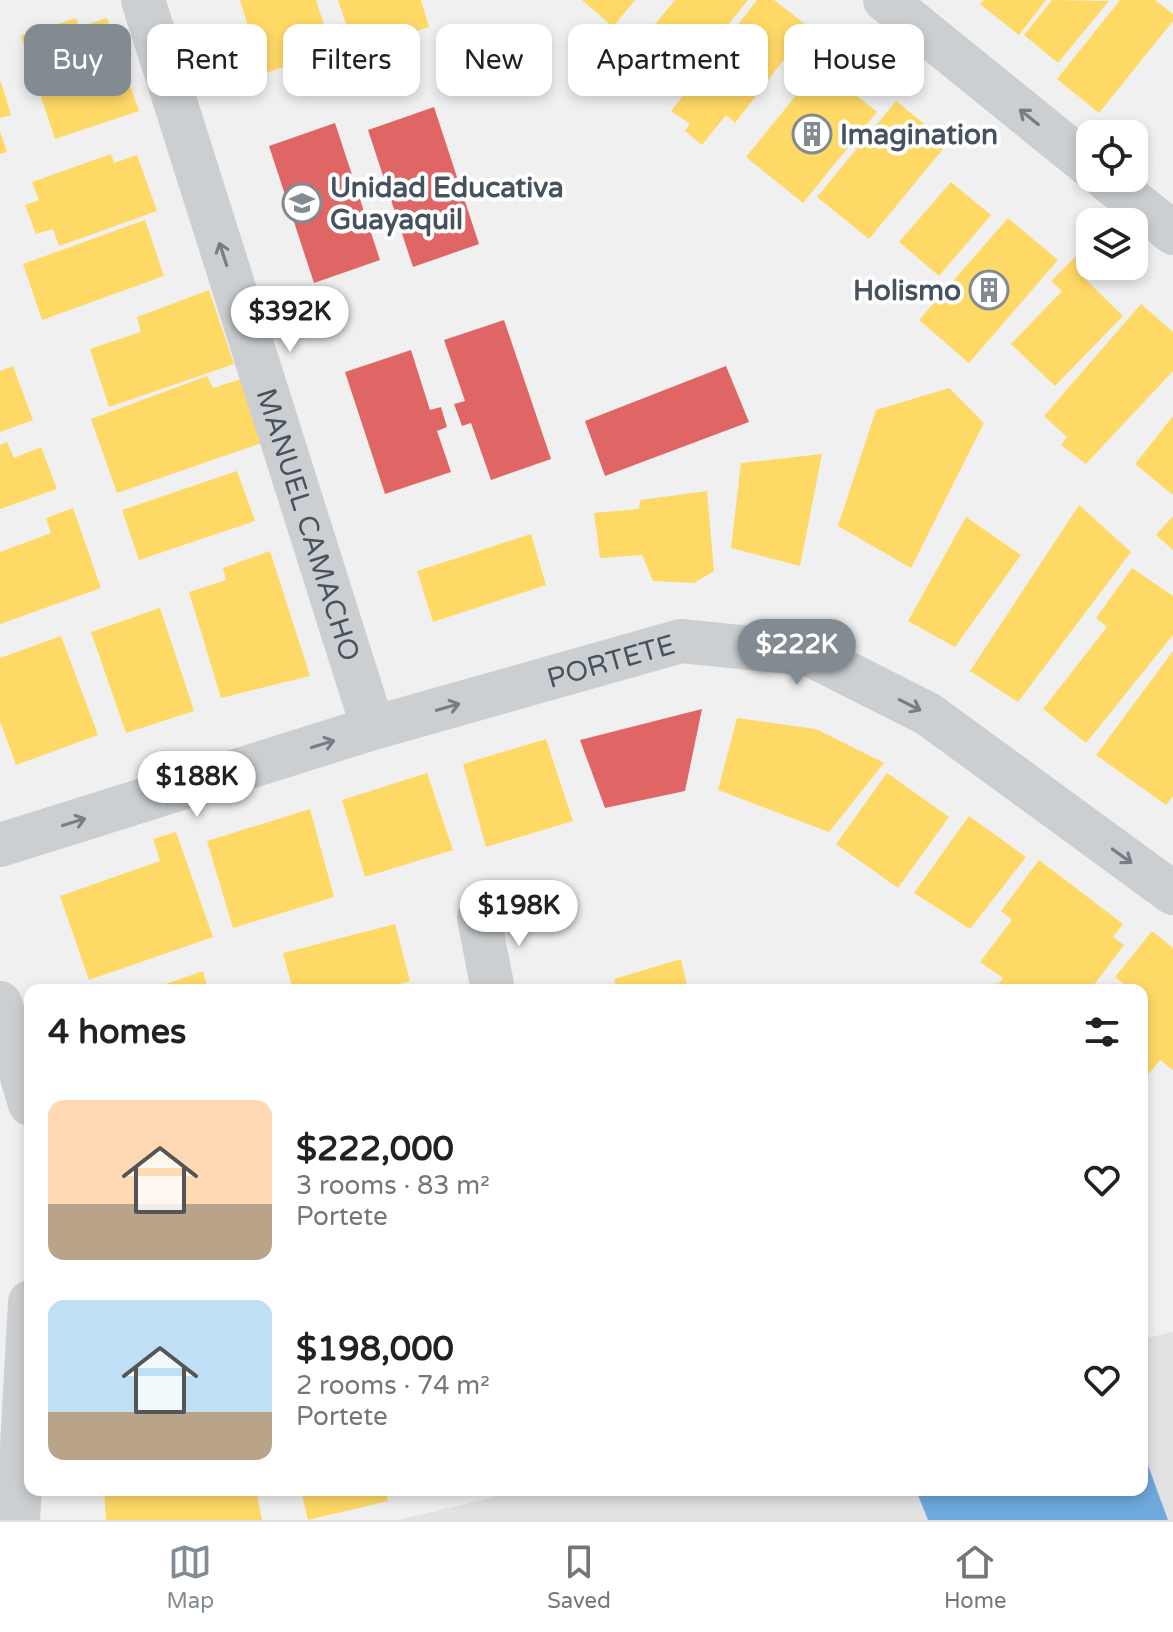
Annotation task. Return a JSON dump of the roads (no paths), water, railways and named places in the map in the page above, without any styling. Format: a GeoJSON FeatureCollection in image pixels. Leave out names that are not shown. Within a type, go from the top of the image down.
{"type":"FeatureCollection","features":[{"type":"Feature","properties":{"kind":"street","name":"MANUEL CAMACHO"},"geometry":{"type":"LineString","coordinates":[[143,0],[373,728]]}},
{"type":"Feature","properties":{"kind":"street"},"geometry":{"type":"LineString","coordinates":[[885,0],[1076,155]]}},
{"type":"Feature","properties":{"kind":"street"},"geometry":{"type":"LineString","coordinates":[[1122,192],[1173,233]]}},
{"type":"Feature","properties":{"kind":"street","name":"PORTETE"},"geometry":{"type":"LineString","coordinates":[[0,845],[373,728],[681,641],[809,654],[928,714],[1173,893]]}},
{"type":"Feature","properties":{"kind":"street"},"geometry":{"type":"LineString","coordinates":[[479,918],[492,984]]}},
{"type":"Feature","properties":{"kind":"street"},"geometry":{"type":"LineString","coordinates":[[0,1003],[24,1084]]}},
{"type":"Feature","properties":{"kind":"street"},"geometry":{"type":"LineString","coordinates":[[18,1520],[24,1425]]}},
{"type":"Feature","properties":{"kind":"place","name":"Imagination"},"geometry":{"type":"Point","coordinates":[812,134]}},
{"type":"Feature","properties":{"kind":"place","name":"Unidad Educativa Guayaquil"},"geometry":{"type":"Point","coordinates":[302,203]}},
{"type":"Feature","properties":{"kind":"place","name":"Holismo"},"geometry":{"type":"Point","coordinates":[989,290]}}]}
